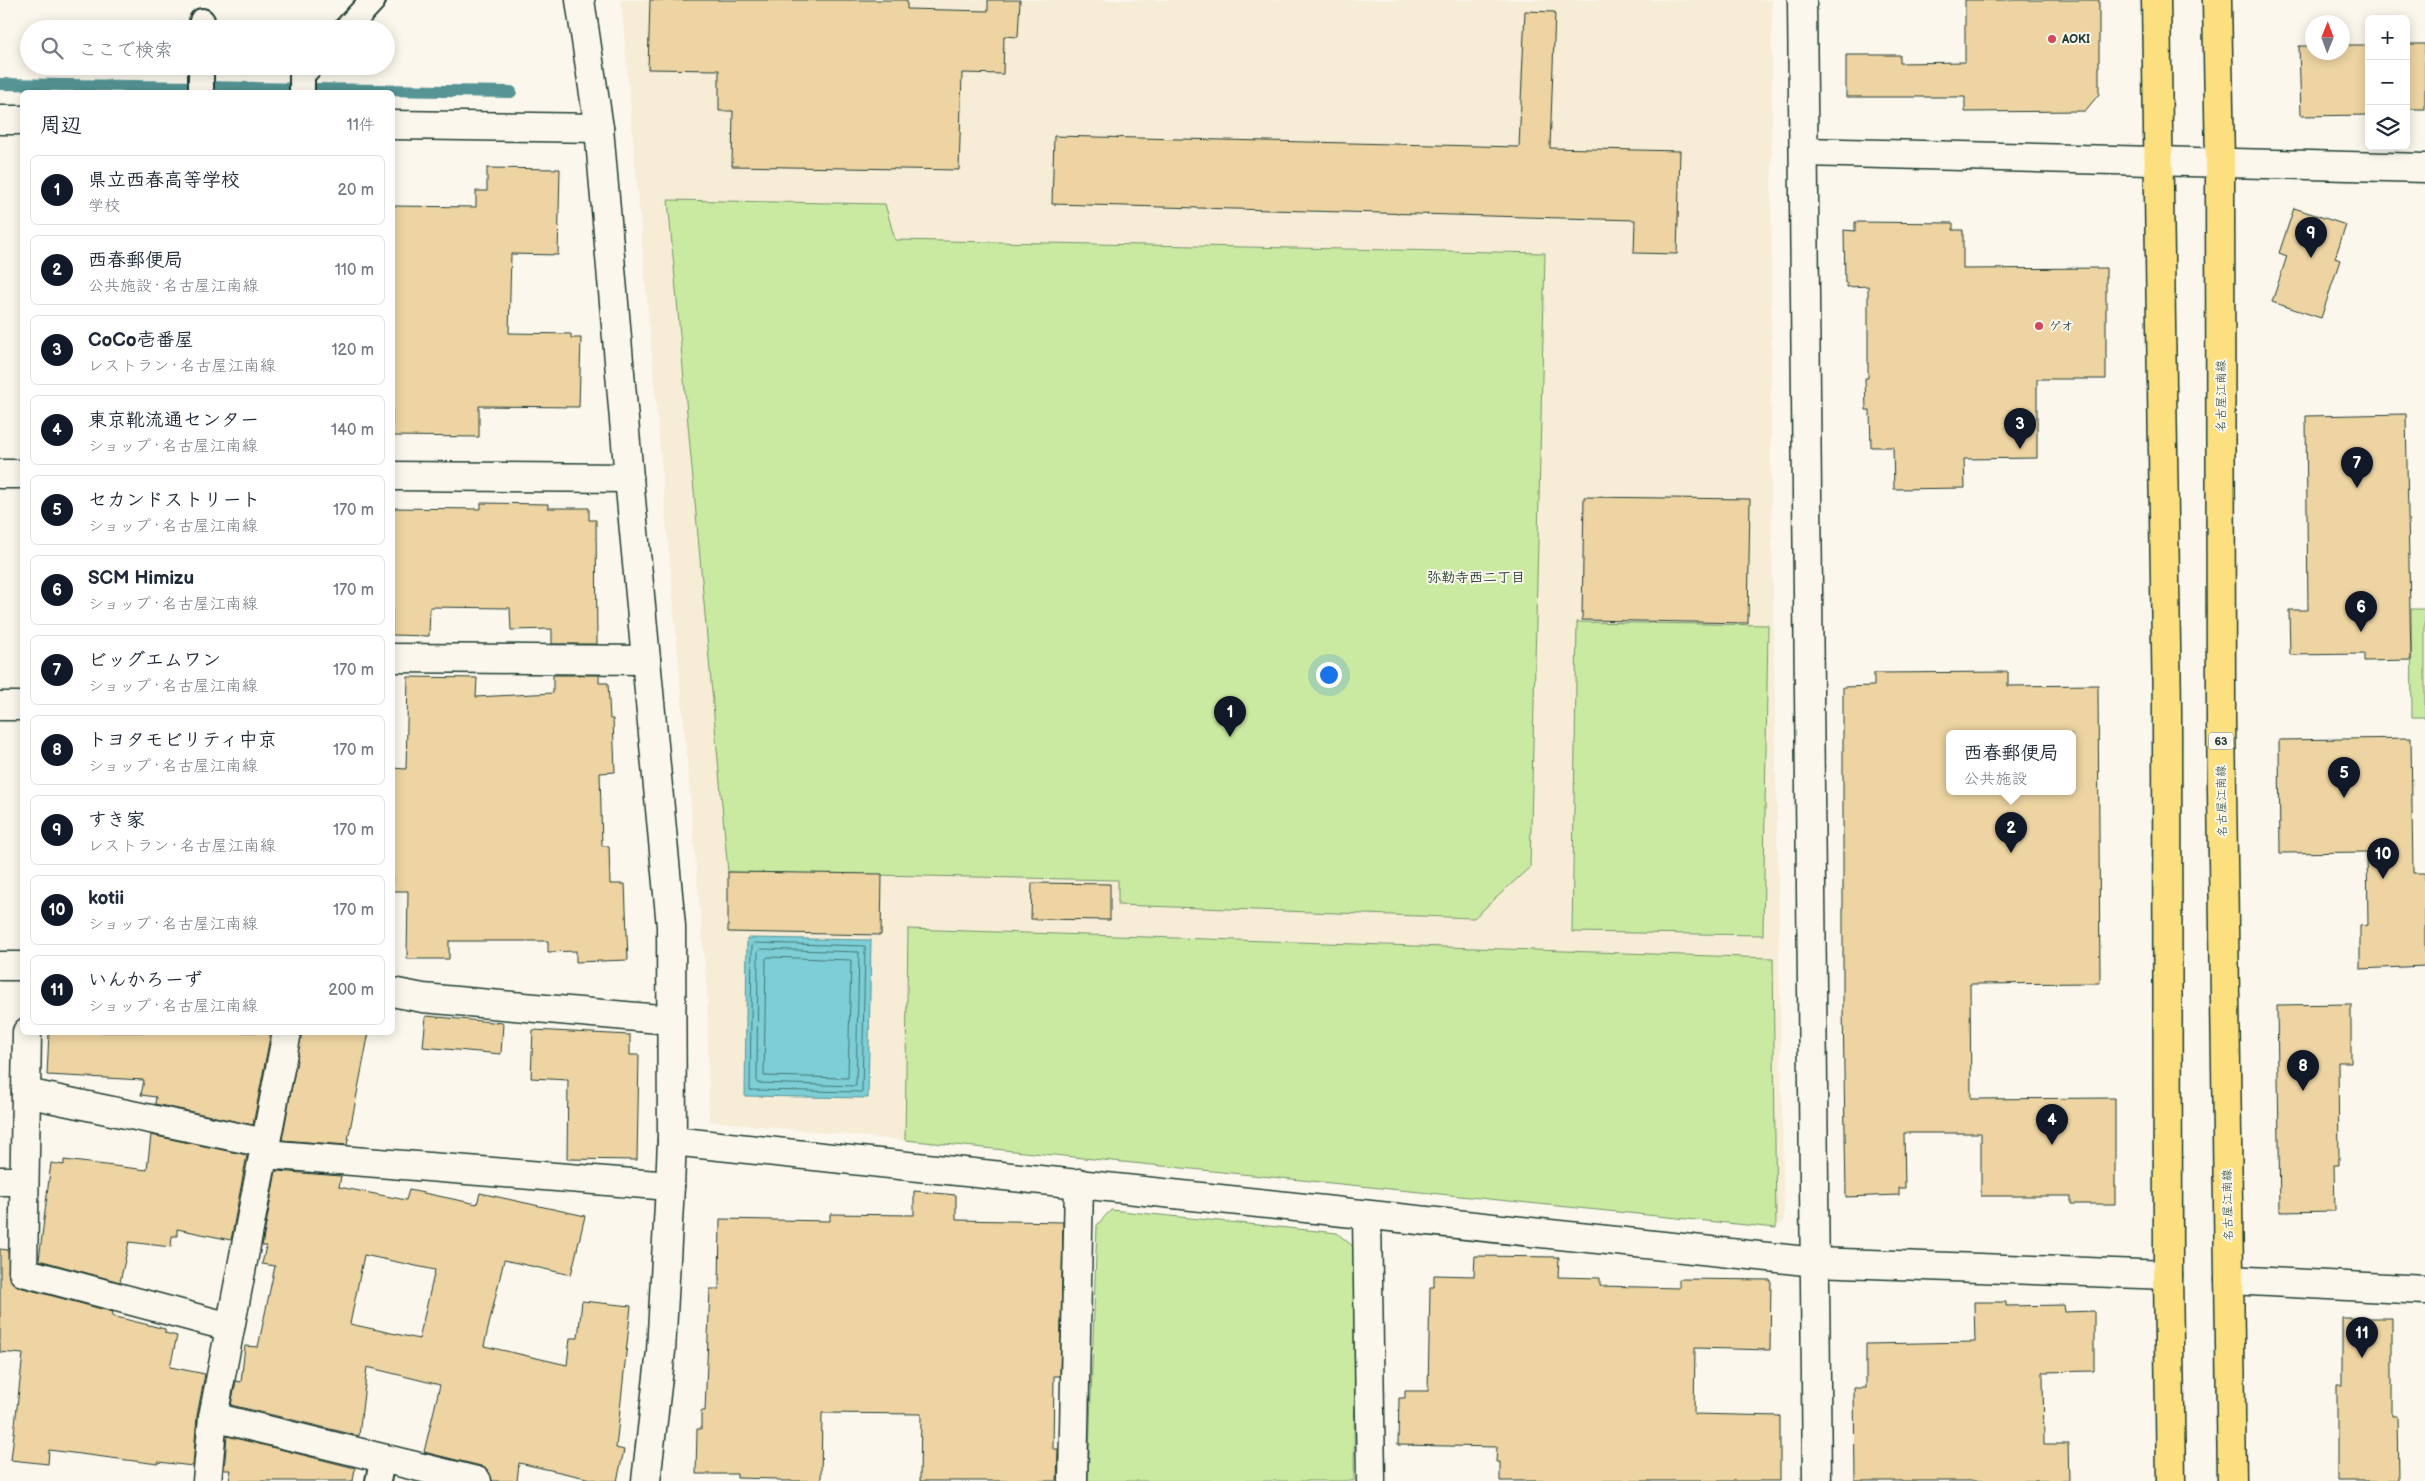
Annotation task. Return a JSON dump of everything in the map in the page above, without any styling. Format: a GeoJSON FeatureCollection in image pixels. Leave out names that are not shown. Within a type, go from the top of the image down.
{"type":"FeatureCollection","features":[{"type":"Feature","properties":{"kind":"main road"},"geometry":{"type":"LineString","coordinates":[[2156,0],[2167,710],[2168,1275],[2171,1481]]}},
{"type":"Feature","properties":{"kind":"main road","name":"名古屋江南線"},"geometry":{"type":"LineString","coordinates":[[2216,0],[2220,162],[2221,720],[2232,1481]]}},
{"type":"Feature","properties":{"kind":"street"},"geometry":{"type":"LineString","coordinates":[[580,0],[600,128],[629,478],[671,926],[672,1141],[670,1186],[661,1352],[646,1481]]}},
{"type":"Feature","properties":{"kind":"street"},"geometry":{"type":"LineString","coordinates":[[1802,0],[1817,1481]]}},
{"type":"Feature","properties":{"kind":"street"},"geometry":{"type":"LineString","coordinates":[[0,120],[20,120]]}},
{"type":"Feature","properties":{"kind":"street"},"geometry":{"type":"LineString","coordinates":[[395,125],[600,128]]}},
{"type":"Feature","properties":{"kind":"street"},"geometry":{"type":"LineString","coordinates":[[1804,152],[2425,168]]}},
{"type":"Feature","properties":{"kind":"street"},"geometry":{"type":"LineString","coordinates":[[0,474],[20,474]]}},
{"type":"Feature","properties":{"kind":"street"},"geometry":{"type":"LineString","coordinates":[[395,476],[629,478]]}},
{"type":"Feature","properties":{"kind":"street"},"geometry":{"type":"LineString","coordinates":[[395,658],[646,660]]}},
{"type":"Feature","properties":{"kind":"street"},"geometry":{"type":"LineString","coordinates":[[0,706],[20,706]]}},
{"type":"Feature","properties":{"kind":"street"},"geometry":{"type":"LineString","coordinates":[[0,966],[20,966]]}},
{"type":"Feature","properties":{"kind":"street"},"geometry":{"type":"LineString","coordinates":[[395,993],[423,998],[671,1020]]}},
{"type":"Feature","properties":{"kind":"street"},"geometry":{"type":"LineString","coordinates":[[27,1035],[26,1093],[12,1181],[23,1272],[230,1327]]}},
{"type":"Feature","properties":{"kind":"street"},"geometry":{"type":"LineString","coordinates":[[207,1481],[213,1417],[286,1035]]}},
{"type":"Feature","properties":{"kind":"street"},"geometry":{"type":"LineString","coordinates":[[26,1093],[264,1149],[670,1186]]}},
{"type":"Feature","properties":{"kind":"street"},"geometry":{"type":"LineString","coordinates":[[672,1141],[1815,1262],[2168,1275]]}},
{"type":"Feature","properties":{"kind":"street"},"geometry":{"type":"LineString","coordinates":[[1073,1481],[1079,1183]]}},
{"type":"Feature","properties":{"kind":"street"},"geometry":{"type":"LineString","coordinates":[[1367,1215],[1371,1481]]}},
{"type":"Feature","properties":{"kind":"street"},"geometry":{"type":"LineString","coordinates":[[2229,1280],[2425,1290]]}},
{"type":"Feature","properties":{"kind":"street"},"geometry":{"type":"LineString","coordinates":[[213,1417],[381,1470],[476,1481]]}},
{"type":"Feature","properties":{"kind":"lane"},"geometry":{"type":"LineString","coordinates":[[354,20],[373,0]]}},
{"type":"Feature","properties":{"kind":"shaded area"},"geometry":{"type":"Polygon","coordinates":[[[621,0],[1772,0],[1771,482],[1784,1221],[1776,1228],[709,1121],[707,992],[621,0]]]}},
{"type":"Feature","properties":{"kind":"green space"},"geometry":{"type":"Polygon","coordinates":[[[668,200],[885,204],[895,240],[1545,253],[1530,867],[1474,918],[1118,905],[1118,880],[728,872],[668,200]]]}},
{"type":"Feature","properties":{"kind":"green space"},"geometry":{"type":"Polygon","coordinates":[[[2411,609],[2425,609],[2425,717],[2412,717],[2411,609]]]}},
{"type":"Feature","properties":{"kind":"green space"},"geometry":{"type":"Polygon","coordinates":[[[1577,622],[1768,625],[1763,935],[1572,932],[1577,622]]]}},
{"type":"Feature","properties":{"kind":"green space"},"geometry":{"type":"Polygon","coordinates":[[[908,929],[1773,958],[1776,1228],[905,1140],[908,929]]]}},
{"type":"Feature","properties":{"kind":"green space"},"geometry":{"type":"Polygon","coordinates":[[[1111,1210],[1337,1233],[1355,1248],[1354,1481],[1088,1481],[1097,1225],[1111,1210]]]}},
{"type":"Feature","properties":{"kind":"water"},"geometry":{"type":"Polygon","coordinates":[[[747,938],[871,940],[868,1098],[745,1096],[747,938]]]}},
{"type":"Feature","properties":{"kind":"building"},"geometry":{"type":"Polygon","coordinates":[[[650,0],[907,0],[907,9],[988,11],[988,0],[1020,0],[1018,37],[1004,36],[1003,74],[962,73],[959,170],[732,166],[733,111],[719,111],[719,70],[648,69],[650,0]]]}},
{"type":"Feature","properties":{"kind":"building"},"geometry":{"type":"Polygon","coordinates":[[[1965,0],[2099,0],[2099,94],[2085,111],[1965,112],[1965,97],[1846,97],[1846,55],[1900,55],[1900,63],[1965,62],[1965,0]]]}},
{"type":"Feature","properties":{"kind":"building"},"geometry":{"type":"Polygon","coordinates":[[[1525,11],[1555,12],[1550,148],[1680,151],[1677,254],[1634,253],[1635,220],[1052,204],[1054,136],[1519,147],[1525,11]]]}},
{"type":"Feature","properties":{"kind":"building"},"geometry":{"type":"Polygon","coordinates":[[[2410,44],[2425,44],[2425,109],[2410,109],[2410,44]]]}},
{"type":"Feature","properties":{"kind":"building"},"geometry":{"type":"Polygon","coordinates":[[[2350,45],[2365,45],[2365,115],[2301,116],[2299,46],[2305,46],[2305,60],[2350,60],[2350,45]]]}},
{"type":"Feature","properties":{"kind":"building"},"geometry":{"type":"Polygon","coordinates":[[[487,168],[560,169],[558,255],[511,254],[509,333],[571,334],[571,338],[581,338],[579,407],[479,406],[479,437],[395,436],[395,206],[476,207],[476,191],[487,191],[487,168]]]}},
{"type":"Feature","properties":{"kind":"building"},"geometry":{"type":"Polygon","coordinates":[[[2294,208],[2346,225],[2335,258],[2340,260],[2321,318],[2272,302],[2287,256],[2279,253],[2294,208]]]}},
{"type":"Feature","properties":{"kind":"building"},"geometry":{"type":"Polygon","coordinates":[[[1855,222],[1953,223],[1953,230],[1963,230],[1963,269],[2106,268],[2106,379],[2037,379],[2037,458],[1964,459],[1965,488],[1894,489],[1893,447],[1871,447],[1870,410],[1866,410],[1865,378],[1868,378],[1868,286],[1847,287],[1847,283],[1845,283],[1844,230],[1855,231],[1855,222]]]}},
{"type":"Feature","properties":{"kind":"building"},"geometry":{"type":"Polygon","coordinates":[[[2406,414],[2411,660],[2364,661],[2364,654],[2290,655],[2289,610],[2308,610],[2306,416],[2406,414]]]}},
{"type":"Feature","properties":{"kind":"building"},"geometry":{"type":"Polygon","coordinates":[[[1584,497],[1750,499],[1748,623],[1582,620],[1584,497]]]}},
{"type":"Feature","properties":{"kind":"building"},"geometry":{"type":"Polygon","coordinates":[[[481,503],[548,504],[548,508],[589,508],[589,520],[596,520],[597,644],[552,644],[552,629],[511,630],[510,608],[430,607],[429,636],[395,635],[395,508],[481,509],[481,503]]]}},
{"type":"Feature","properties":{"kind":"building"},"geometry":{"type":"Polygon","coordinates":[[[2008,672],[2008,686],[2098,685],[2100,983],[1970,984],[1971,1099],[2115,1098],[2115,1204],[2071,1204],[2071,1196],[1981,1196],[1981,1133],[1904,1133],[1905,1188],[1899,1188],[1899,1195],[1846,1197],[1843,1008],[1843,687],[1874,686],[1874,673],[2008,672]]]}},
{"type":"Feature","properties":{"kind":"building"},"geometry":{"type":"Polygon","coordinates":[[[553,675],[599,675],[599,683],[608,683],[610,719],[613,719],[615,772],[600,773],[602,846],[609,846],[610,884],[625,884],[628,960],[576,962],[576,951],[548,952],[548,941],[449,941],[449,959],[407,959],[408,891],[395,891],[395,768],[406,769],[408,677],[477,678],[476,697],[553,693],[553,675]]]}},
{"type":"Feature","properties":{"kind":"building"},"geometry":{"type":"Polygon","coordinates":[[[2411,738],[2413,873],[2425,873],[2425,966],[2360,969],[2360,926],[2368,925],[2367,852],[2280,853],[2279,740],[2411,738]]]}},
{"type":"Feature","properties":{"kind":"building"},"geometry":{"type":"Polygon","coordinates":[[[728,872],[882,874],[881,935],[728,932],[728,872]]]}},
{"type":"Feature","properties":{"kind":"building"},"geometry":{"type":"Polygon","coordinates":[[[1032,883],[1110,884],[1110,920],[1031,919],[1032,883]]]}},
{"type":"Feature","properties":{"kind":"building"},"geometry":{"type":"Polygon","coordinates":[[[2351,1004],[2351,1062],[2338,1062],[2339,1165],[2334,1165],[2335,1211],[2280,1212],[2277,1005],[2351,1004]]]}},
{"type":"Feature","properties":{"kind":"building"},"geometry":{"type":"Polygon","coordinates":[[[426,1016],[503,1023],[501,1054],[423,1047],[426,1016]]]}},
{"type":"Feature","properties":{"kind":"building"},"geometry":{"type":"Polygon","coordinates":[[[533,1030],[630,1035],[630,1055],[639,1055],[637,1160],[567,1159],[568,1080],[531,1078],[533,1030]]]}},
{"type":"Feature","properties":{"kind":"building"},"geometry":{"type":"Polygon","coordinates":[[[49,1035],[270,1035],[253,1125],[155,1104],[156,1097],[141,1095],[144,1080],[47,1075],[49,1035]]]}},
{"type":"Feature","properties":{"kind":"building"},"geometry":{"type":"Polygon","coordinates":[[[301,1035],[368,1035],[347,1145],[282,1140],[301,1035]]]}},
{"type":"Feature","properties":{"kind":"building"},"geometry":{"type":"Polygon","coordinates":[[[151,1135],[247,1155],[231,1240],[177,1229],[177,1236],[172,1236],[171,1247],[129,1242],[120,1282],[39,1260],[51,1163],[64,1165],[64,1160],[147,1170],[151,1135]]]}},
{"type":"Feature","properties":{"kind":"building"},"geometry":{"type":"Polygon","coordinates":[[[276,1171],[341,1176],[339,1187],[406,1200],[409,1190],[477,1204],[480,1193],[585,1216],[571,1275],[504,1260],[484,1346],[567,1365],[570,1338],[578,1338],[582,1301],[631,1306],[616,1448],[624,1450],[617,1481],[600,1481],[519,1463],[517,1481],[492,1481],[488,1470],[481,1466],[424,1452],[440,1385],[367,1367],[359,1436],[231,1405],[236,1381],[241,1382],[245,1346],[258,1347],[275,1266],[262,1264],[266,1246],[262,1246],[276,1171]],[[364,1255],[350,1324],[419,1339],[435,1270],[364,1255]]]}},
{"type":"Feature","properties":{"kind":"building"},"geometry":{"type":"Polygon","coordinates":[[[914,1191],[956,1195],[956,1220],[1063,1222],[1060,1376],[1054,1376],[1053,1449],[1058,1449],[1057,1481],[920,1481],[921,1414],[822,1413],[821,1481],[777,1481],[777,1479],[737,1478],[737,1474],[696,1474],[697,1429],[701,1429],[701,1411],[705,1411],[710,1289],[719,1289],[720,1219],[830,1221],[830,1214],[914,1215],[914,1191]]]}},
{"type":"Feature","properties":{"kind":"building"},"geometry":{"type":"Polygon","coordinates":[[[0,1249],[8,1250],[9,1278],[19,1287],[113,1312],[112,1316],[165,1329],[165,1333],[177,1336],[170,1367],[205,1374],[197,1416],[193,1466],[158,1462],[158,1464],[49,1450],[48,1464],[11,1460],[23,1354],[0,1352],[0,1249]]]}},
{"type":"Feature","properties":{"kind":"building"},"geometry":{"type":"Polygon","coordinates":[[[1475,1256],[1559,1257],[1558,1277],[1600,1278],[1600,1286],[1679,1288],[1679,1279],[1771,1280],[1770,1350],[1695,1348],[1694,1414],[1780,1416],[1780,1481],[1500,1481],[1500,1462],[1496,1462],[1497,1447],[1398,1445],[1399,1398],[1405,1398],[1405,1391],[1428,1391],[1430,1287],[1434,1287],[1434,1275],[1474,1276],[1475,1256]]]}},
{"type":"Feature","properties":{"kind":"building"},"geometry":{"type":"Polygon","coordinates":[[[1974,1302],[2006,1302],[2006,1306],[2064,1305],[2065,1312],[2094,1311],[2094,1371],[2043,1372],[2044,1444],[2068,1444],[2069,1481],[1855,1481],[1854,1388],[1866,1388],[1866,1344],[1975,1342],[1974,1302]]]}},
{"type":"Feature","properties":{"kind":"building"},"geometry":{"type":"Polygon","coordinates":[[[2342,1318],[2392,1318],[2392,1416],[2397,1416],[2398,1481],[2337,1481],[2337,1385],[2342,1385],[2342,1318]]]}},
{"type":"Feature","properties":{"kind":"building"},"geometry":{"type":"Polygon","coordinates":[[[227,1436],[355,1468],[353,1481],[229,1481],[231,1470],[224,1470],[227,1436]]]}},
{"type":"Feature","properties":{"kind":"waterway"},"geometry":{"type":"LineString","coordinates":[[0,84],[383,90]]}},
{"type":"Feature","properties":{"kind":"waterway"},"geometry":{"type":"LineString","coordinates":[[395,90],[511,92]]}},
{"type":"Feature","properties":{"kind":"place","name":"AOKI"},"geometry":{"type":"Point","coordinates":[2052,39]}},
{"type":"Feature","properties":{"kind":"place","name":"すき家"},"geometry":{"type":"Point","coordinates":[2311,258]}},
{"type":"Feature","properties":{"kind":"place","name":"ゲオ"},"geometry":{"type":"Point","coordinates":[2039,326]}},
{"type":"Feature","properties":{"kind":"place","name":"CoCo壱番屋"},"geometry":{"type":"Point","coordinates":[2020,449]}},
{"type":"Feature","properties":{"kind":"place","name":"ビッグエムワン"},"geometry":{"type":"Point","coordinates":[2357,488]}},
{"type":"Feature","properties":{"kind":"place","name":"SCM Himizu"},"geometry":{"type":"Point","coordinates":[2361,632]}},
{"type":"Feature","properties":{"kind":"place","name":"県立西春高等学校"},"geometry":{"type":"Point","coordinates":[1230,737]}},
{"type":"Feature","properties":{"kind":"place","name":"セカンドストリート"},"geometry":{"type":"Point","coordinates":[2344,798]}},
{"type":"Feature","properties":{"kind":"place","name":"西春郵便局"},"geometry":{"type":"Point","coordinates":[2011,853]}},
{"type":"Feature","properties":{"kind":"place","name":"kotii"},"geometry":{"type":"Point","coordinates":[2383,879]}},
{"type":"Feature","properties":{"kind":"place","name":"トヨタモビリティ中京"},"geometry":{"type":"Point","coordinates":[2303,1091]}},
{"type":"Feature","properties":{"kind":"place","name":"東京靴流通センター"},"geometry":{"type":"Point","coordinates":[2052,1145]}},
{"type":"Feature","properties":{"kind":"place","name":"いんかろーず"},"geometry":{"type":"Point","coordinates":[2362,1358]}},
{"type":"Feature","properties":{"kind":"district","name":"弥勒寺西二丁目"},"geometry":{"type":"Point","coordinates":[1476,577]}}]}
